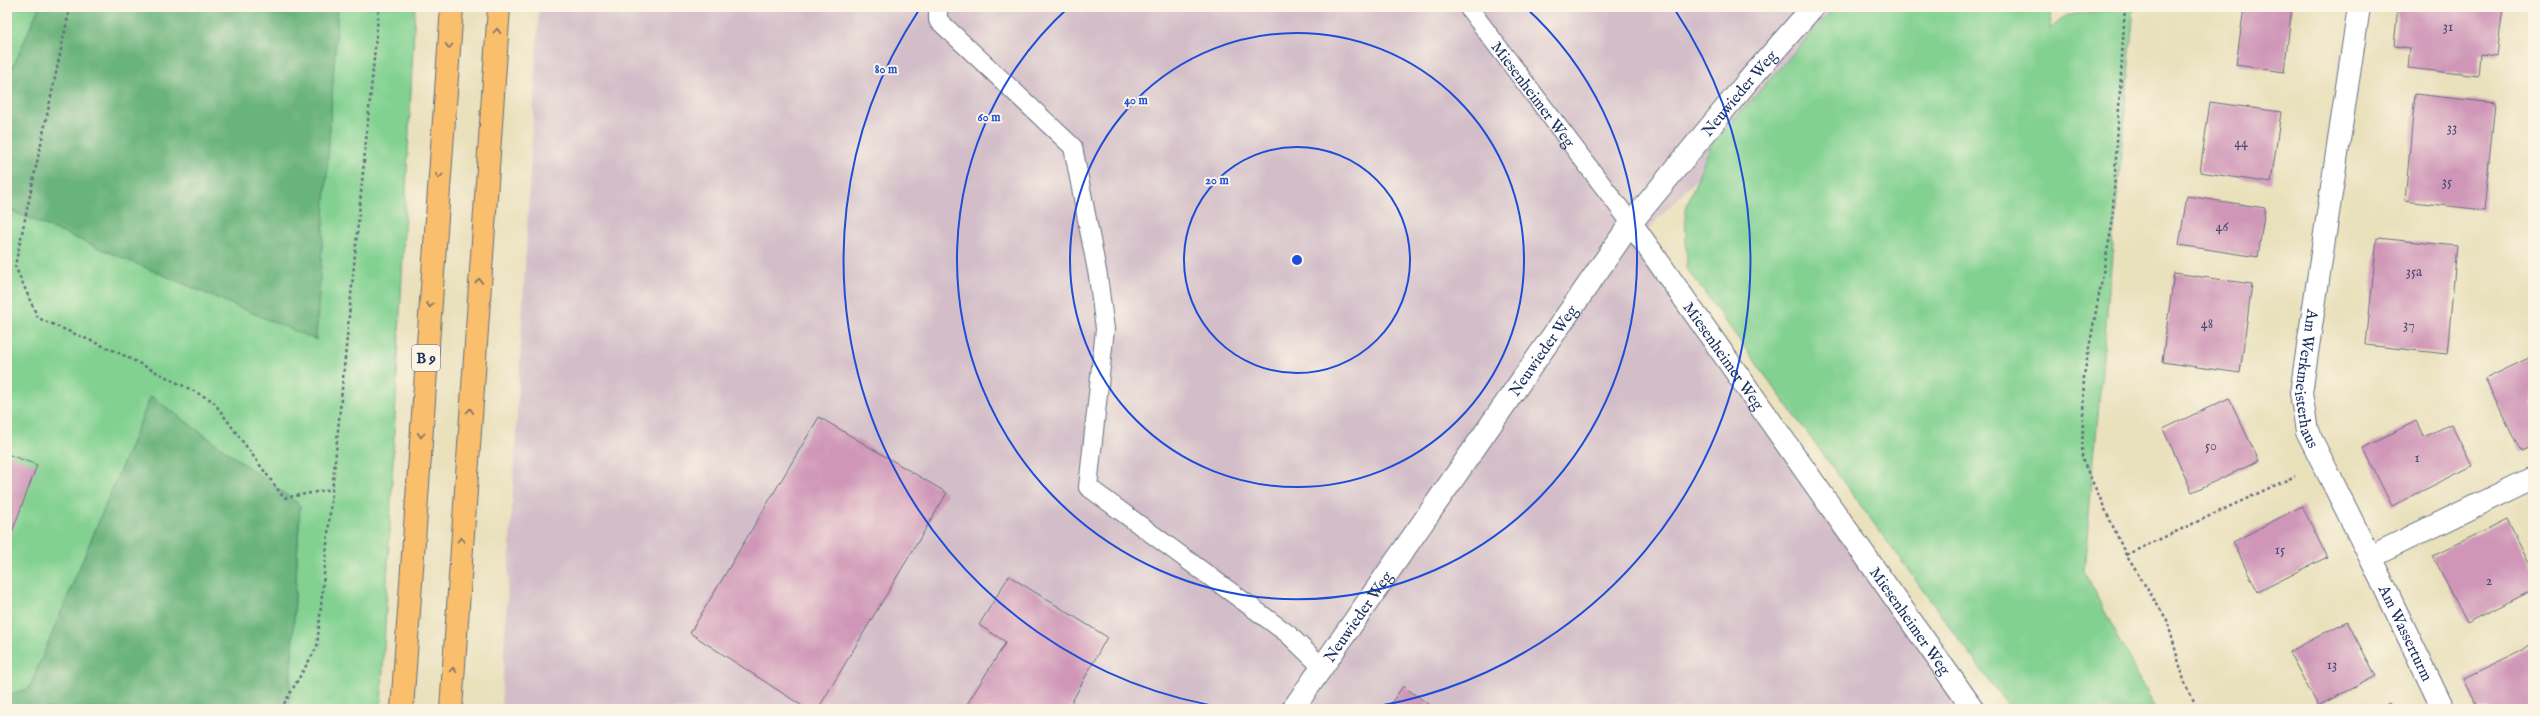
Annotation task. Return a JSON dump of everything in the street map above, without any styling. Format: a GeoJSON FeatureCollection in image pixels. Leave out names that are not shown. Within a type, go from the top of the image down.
{"type":"FeatureCollection","features":[{"type":"Feature","properties":{"kind":"highway","name":"B 9"},"geometry":{"type":"LineString","coordinates":[[402,709],[452,7]]}},
{"type":"Feature","properties":{"kind":"highway"},"geometry":{"type":"LineString","coordinates":[[451,709],[499,7]]}},
{"type":"Feature","properties":{"kind":"street","name":"Neuwieder Weg"},"geometry":{"type":"LineString","coordinates":[[1293,709],[1631,223],[1747,82],[1813,7]]}},
{"type":"Feature","properties":{"kind":"street","name":"Am Werkmeisterhaus"},"geometry":{"type":"LineString","coordinates":[[2359,7],[2301,393],[2307,431],[2324,462],[2370,557]]}},
{"type":"Feature","properties":{"kind":"street","name":"Miesenheimer Weg"},"geometry":{"type":"LineString","coordinates":[[1631,223],[1973,709]]}},
{"type":"Feature","properties":{"kind":"street"},"geometry":{"type":"LineString","coordinates":[[2370,557],[2533,478]]}},
{"type":"Feature","properties":{"kind":"street","name":"Am Wasserturm"},"geometry":{"type":"LineString","coordinates":[[2370,557],[2443,709]]}},
{"type":"Feature","properties":{"kind":"lane"},"geometry":{"type":"LineString","coordinates":[[938,7],[938,20],[1074,147],[1098,276],[1105,329],[1088,487],[1288,634],[1322,666]]}},
{"type":"Feature","properties":{"kind":"lane","name":"Miesenheimer Weg"},"geometry":{"type":"LineString","coordinates":[[1468,7],[1631,223]]}},
{"type":"Feature","properties":{"kind":"path"},"geometry":{"type":"LineString","coordinates":[[70,7],[15,266],[38,318],[117,352],[212,402],[284,498],[332,489]]}},
{"type":"Feature","properties":{"kind":"path"},"geometry":{"type":"LineString","coordinates":[[281,709],[317,647],[379,7]]}},
{"type":"Feature","properties":{"kind":"path"},"geometry":{"type":"LineString","coordinates":[[2125,7],[2112,226],[2084,375],[2082,459],[2126,556],[2167,620],[2185,684],[2198,709]]}},
{"type":"Feature","properties":{"kind":"path"},"geometry":{"type":"LineString","coordinates":[[2126,556],[2324,462]]}},
{"type":"Feature","properties":{"kind":"shaded area"},"geometry":{"type":"Polygon","coordinates":[[[539,7],[1859,7],[1635,243],[1966,709],[501,709],[539,7]]]}},
{"type":"Feature","properties":{"kind":"green space"},"geometry":{"type":"Polygon","coordinates":[[[7,7],[39,7],[7,81],[7,7]]]}},
{"type":"Feature","properties":{"kind":"green space"},"geometry":{"type":"Polygon","coordinates":[[[39,7],[338,7],[316,340],[7,209],[7,81],[39,7]]]}},
{"type":"Feature","properties":{"kind":"green space"},"geometry":{"type":"Polygon","coordinates":[[[338,7],[415,7],[381,709],[289,709],[300,505],[151,396],[29,689],[7,695],[7,209],[315,339],[338,7]]]}},
{"type":"Feature","properties":{"kind":"green space"},"geometry":{"type":"Polygon","coordinates":[[[1835,7],[2057,7],[2052,10],[2050,29],[2067,15],[2134,7],[2084,572],[2156,709],[2010,709],[1687,269],[1685,209],[1711,145],[1835,7]]]}},
{"type":"Feature","properties":{"kind":"green space"},"geometry":{"type":"Polygon","coordinates":[[[151,396],[300,505],[289,709],[7,709],[7,695],[29,689],[151,396]]]}},
{"type":"Feature","properties":{"kind":"building"},"geometry":{"type":"Polygon","coordinates":[[[2244,7],[2292,7],[2284,72],[2236,65],[2244,7]]]}},
{"type":"Feature","properties":{"kind":"building"},"geometry":{"type":"Polygon","coordinates":[[[2398,7],[2503,7],[2497,56],[2480,54],[2478,76],[2408,68],[2410,48],[2394,46],[2398,7]]]}},
{"type":"Feature","properties":{"kind":"building"},"geometry":{"type":"Polygon","coordinates":[[[2415,94],[2495,103],[2484,210],[2405,201],[2415,94]]]}},
{"type":"Feature","properties":{"kind":"building"},"geometry":{"type":"Polygon","coordinates":[[[2210,102],[2281,112],[2271,183],[2200,172],[2210,102]]]}},
{"type":"Feature","properties":{"kind":"building"},"geometry":{"type":"Polygon","coordinates":[[[2187,196],[2265,208],[2258,257],[2179,245],[2187,196]]]}},
{"type":"Feature","properties":{"kind":"building"},"geometry":{"type":"Polygon","coordinates":[[[2377,238],[2457,246],[2447,354],[2366,345],[2377,238]]]}},
{"type":"Feature","properties":{"kind":"building"},"geometry":{"type":"Polygon","coordinates":[[[2174,273],[2252,284],[2240,373],[2162,362],[2174,273]]]}},
{"type":"Feature","properties":{"kind":"building"},"geometry":{"type":"Polygon","coordinates":[[[2533,356],[2533,447],[2521,452],[2485,379],[2533,356]]]}},
{"type":"Feature","properties":{"kind":"building"},"geometry":{"type":"Polygon","coordinates":[[[2229,398],[2259,461],[2192,492],[2163,429],[2229,398]]]}},
{"type":"Feature","properties":{"kind":"building"},"geometry":{"type":"Polygon","coordinates":[[[819,417],[947,493],[818,709],[807,709],[690,633],[819,417]]]}},
{"type":"Feature","properties":{"kind":"building"},"geometry":{"type":"Polygon","coordinates":[[[2416,421],[2424,437],[2451,424],[2472,466],[2392,506],[2363,448],[2416,421]]]}},
{"type":"Feature","properties":{"kind":"building"},"geometry":{"type":"Polygon","coordinates":[[[7,454],[37,465],[11,535],[7,534],[7,454]]]}},
{"type":"Feature","properties":{"kind":"building"},"geometry":{"type":"Polygon","coordinates":[[[2302,506],[2327,557],[2258,592],[2233,542],[2302,506]]]}},
{"type":"Feature","properties":{"kind":"building"},"geometry":{"type":"Polygon","coordinates":[[[2507,519],[2533,570],[2533,590],[2467,623],[2433,556],[2507,519]]]}},
{"type":"Feature","properties":{"kind":"building"},"geometry":{"type":"Polygon","coordinates":[[[1009,576],[1107,637],[1068,709],[964,709],[1006,642],[979,625],[1009,576]]]}},
{"type":"Feature","properties":{"kind":"building"},"geometry":{"type":"Polygon","coordinates":[[[2347,621],[2376,676],[2318,706],[2289,652],[2347,621]]]}},
{"type":"Feature","properties":{"kind":"building"},"geometry":{"type":"Polygon","coordinates":[[[2533,645],[2533,709],[2478,709],[2464,678],[2533,645]]]}},
{"type":"Feature","properties":{"kind":"building"},"geometry":{"type":"Polygon","coordinates":[[[1403,686],[1435,709],[1387,709],[1403,686]]]}},
{"type":"Feature","properties":{"kind":"building"},"geometry":{"type":"Polygon","coordinates":[[[2389,704],[2392,709],[2380,709],[2389,704]]]}}]}
